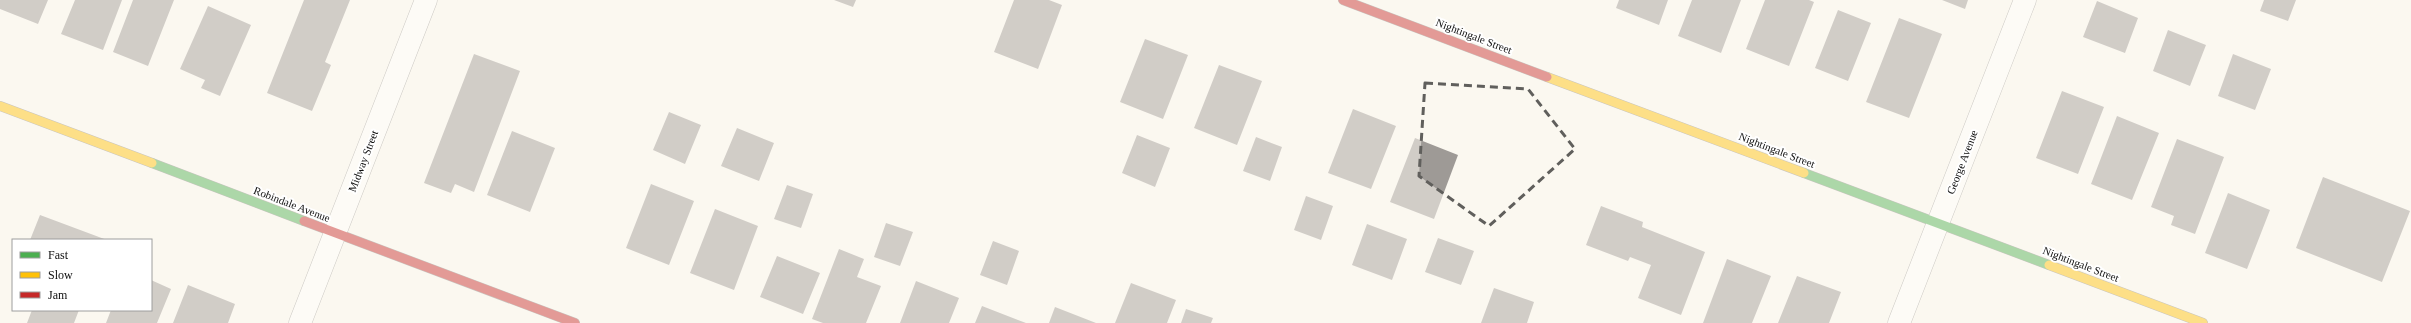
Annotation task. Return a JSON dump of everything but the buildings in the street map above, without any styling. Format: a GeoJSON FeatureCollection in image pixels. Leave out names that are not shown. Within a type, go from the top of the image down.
{"type":"FeatureCollection","features":[{"type":"Feature","properties":{"kind":"street","name":"Midway Street"},"geometry":{"type":"LineString","coordinates":[[300,323],[426,0]]}},
{"type":"Feature","properties":{"kind":"street","name":"Nightingale Street"},"geometry":{"type":"LineString","coordinates":[[1343,0],[2203,323]]}},
{"type":"Feature","properties":{"kind":"street","name":"George Avenue"},"geometry":{"type":"LineString","coordinates":[[1899,323],[2025,0]]}},
{"type":"Feature","properties":{"kind":"street","name":"Robindale Avenue"},"geometry":{"type":"LineString","coordinates":[[0,106],[575,323]]}},
{"type":"Feature","properties":{"kind":"highlighted area"},"geometry":{"type":"Polygon","coordinates":[[[1425,83],[1528,89],[1575,149],[1489,226],[1419,176],[1425,83]]]}},
{"type":"Feature","properties":{"kind":"traffic: fast"},"geometry":{"type":"LineString","coordinates":[[152,163],[304,221]]}},
{"type":"Feature","properties":{"kind":"traffic: fast"},"geometry":{"type":"LineString","coordinates":[[1804,173],[2049,265]]}},
{"type":"Feature","properties":{"kind":"traffic: slow"},"geometry":{"type":"LineString","coordinates":[[1547,77],[1804,173]]}},
{"type":"Feature","properties":{"kind":"traffic: slow"},"geometry":{"type":"LineString","coordinates":[[0,106],[152,163]]}},
{"type":"Feature","properties":{"kind":"traffic: slow"},"geometry":{"type":"LineString","coordinates":[[2049,265],[2203,323]]}},
{"type":"Feature","properties":{"kind":"traffic: jam"},"geometry":{"type":"LineString","coordinates":[[1343,0],[1547,77]]}},
{"type":"Feature","properties":{"kind":"traffic: jam"},"geometry":{"type":"LineString","coordinates":[[304,221],[575,323]]}}]}
